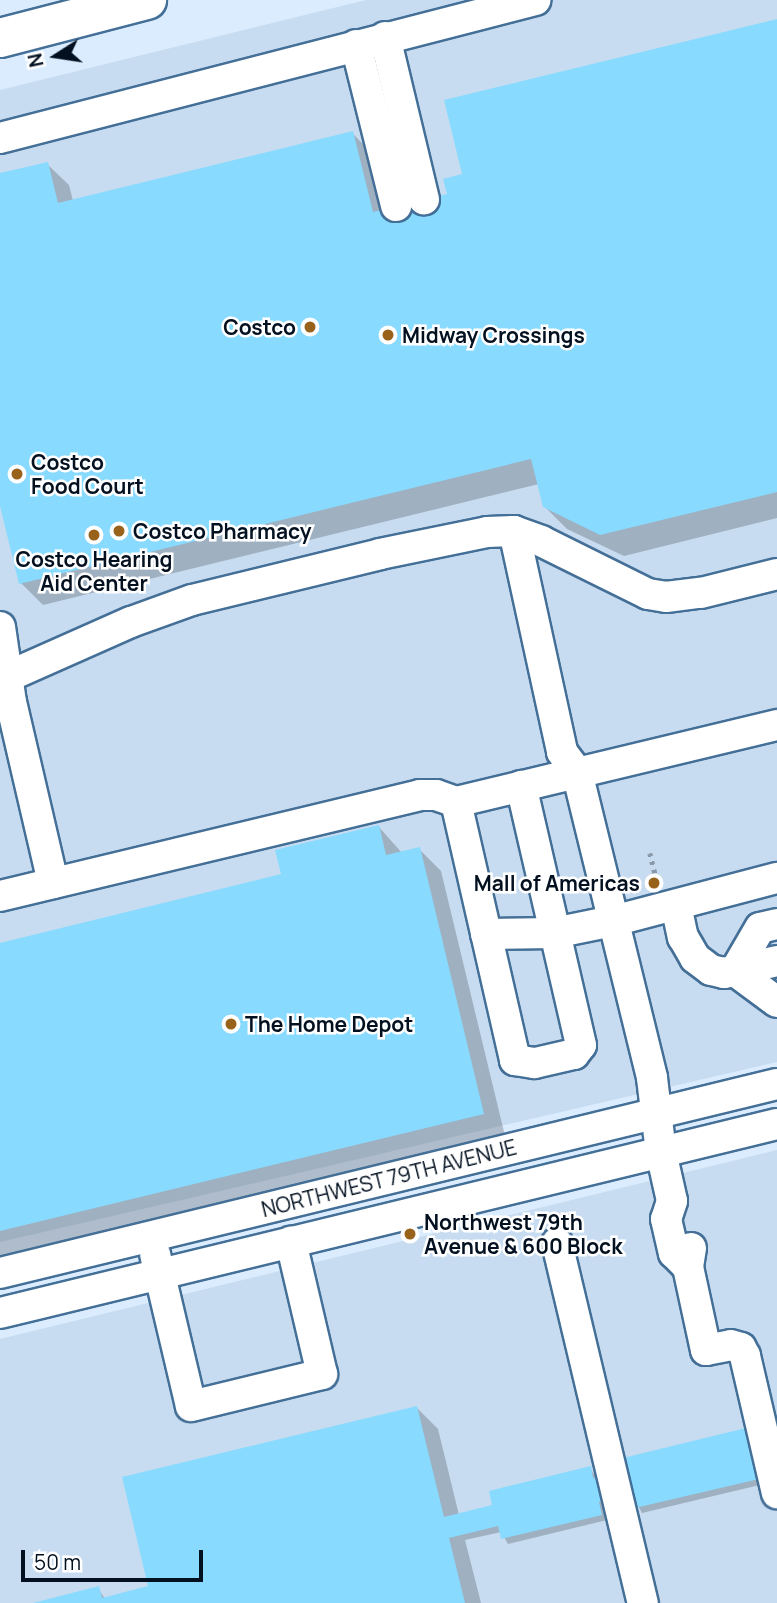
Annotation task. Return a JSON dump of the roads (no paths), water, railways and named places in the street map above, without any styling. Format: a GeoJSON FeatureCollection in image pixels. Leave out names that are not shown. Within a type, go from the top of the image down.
{"type":"FeatureCollection","features":[{"type":"Feature","properties":{"kind":"highway"},"geometry":{"type":"LineString","coordinates":[[0,38],[147,0]]}},
{"type":"Feature","properties":{"kind":"street"},"geometry":{"type":"LineString","coordinates":[[0,138],[535,0]]}},
{"type":"Feature","properties":{"kind":"street"},"geometry":{"type":"LineString","coordinates":[[364,43],[404,204],[364,43]]}},
{"type":"Feature","properties":{"kind":"street"},"geometry":{"type":"LineString","coordinates":[[4,679],[131,622],[192,600],[464,535],[514,531],[541,541],[648,594],[666,597],[701,593],[777,574]]}},
{"type":"Feature","properties":{"kind":"street"},"geometry":{"type":"LineString","coordinates":[[514,531],[562,752],[577,772],[652,1078],[661,1152],[672,1201],[666,1219],[674,1253],[688,1267],[706,1350],[731,1345],[741,1348],[745,1356],[777,1493]]}},
{"type":"Feature","properties":{"kind":"street"},"geometry":{"type":"LineString","coordinates":[[0,627],[4,679],[53,883]]}},
{"type":"Feature","properties":{"kind":"street"},"geometry":{"type":"LineString","coordinates":[[0,896],[420,795],[436,794],[456,802],[777,725]]}},
{"type":"Feature","properties":{"kind":"street"},"geometry":{"type":"LineString","coordinates":[[456,802],[515,1060],[535,1063],[574,1054],[581,1045],[521,786]]}},
{"type":"Feature","properties":{"kind":"street"},"geometry":{"type":"LineString","coordinates":[[486,934],[554,933],[613,921],[777,878]]}},
{"type":"Feature","properties":{"kind":"street"},"geometry":{"type":"LineString","coordinates":[[676,905],[683,937],[695,958],[711,970],[724,973],[777,961]]}},
{"type":"Feature","properties":{"kind":"street"},"geometry":{"type":"LineString","coordinates":[[735,971],[760,928],[777,924]]}},
{"type":"Feature","properties":{"kind":"street"},"geometry":{"type":"LineString","coordinates":[[735,971],[777,1002]]}},
{"type":"Feature","properties":{"kind":"street","name":"NORTHWEST 79TH AVENUE"},"geometry":{"type":"LineString","coordinates":[[0,1273],[777,1084]]}},
{"type":"Feature","properties":{"kind":"street","name":"NORTHWEST 79TH AVENUE"},"geometry":{"type":"LineString","coordinates":[[0,1313],[777,1124]]}},
{"type":"Feature","properties":{"kind":"street"},"geometry":{"type":"LineString","coordinates":[[150,1236],[191,1406],[322,1374],[291,1242]]}},
{"type":"Feature","properties":{"kind":"street"},"geometry":{"type":"LineString","coordinates":[[557,1243],[643,1603]]}},
{"type":"Feature","properties":{"kind":"place","name":"Costco"},"geometry":{"type":"Point","coordinates":[310,327]}},
{"type":"Feature","properties":{"kind":"place","name":"Midway Crossings"},"geometry":{"type":"Point","coordinates":[388,335]}},
{"type":"Feature","properties":{"kind":"place","name":"Costco Food Court"},"geometry":{"type":"Point","coordinates":[17,474]}},
{"type":"Feature","properties":{"kind":"place","name":"Costco Pharmacy"},"geometry":{"type":"Point","coordinates":[119,531]}},
{"type":"Feature","properties":{"kind":"place","name":"Costco Hearing Aid Center"},"geometry":{"type":"Point","coordinates":[94,535]}},
{"type":"Feature","properties":{"kind":"place","name":"Mall of Americas"},"geometry":{"type":"Point","coordinates":[654,883]}},
{"type":"Feature","properties":{"kind":"place","name":"The Home Depot"},"geometry":{"type":"Point","coordinates":[231,1024]}},
{"type":"Feature","properties":{"kind":"place","name":"Northwest 79th Avenue & 600 Block"},"geometry":{"type":"Point","coordinates":[410,1234]}}]}
